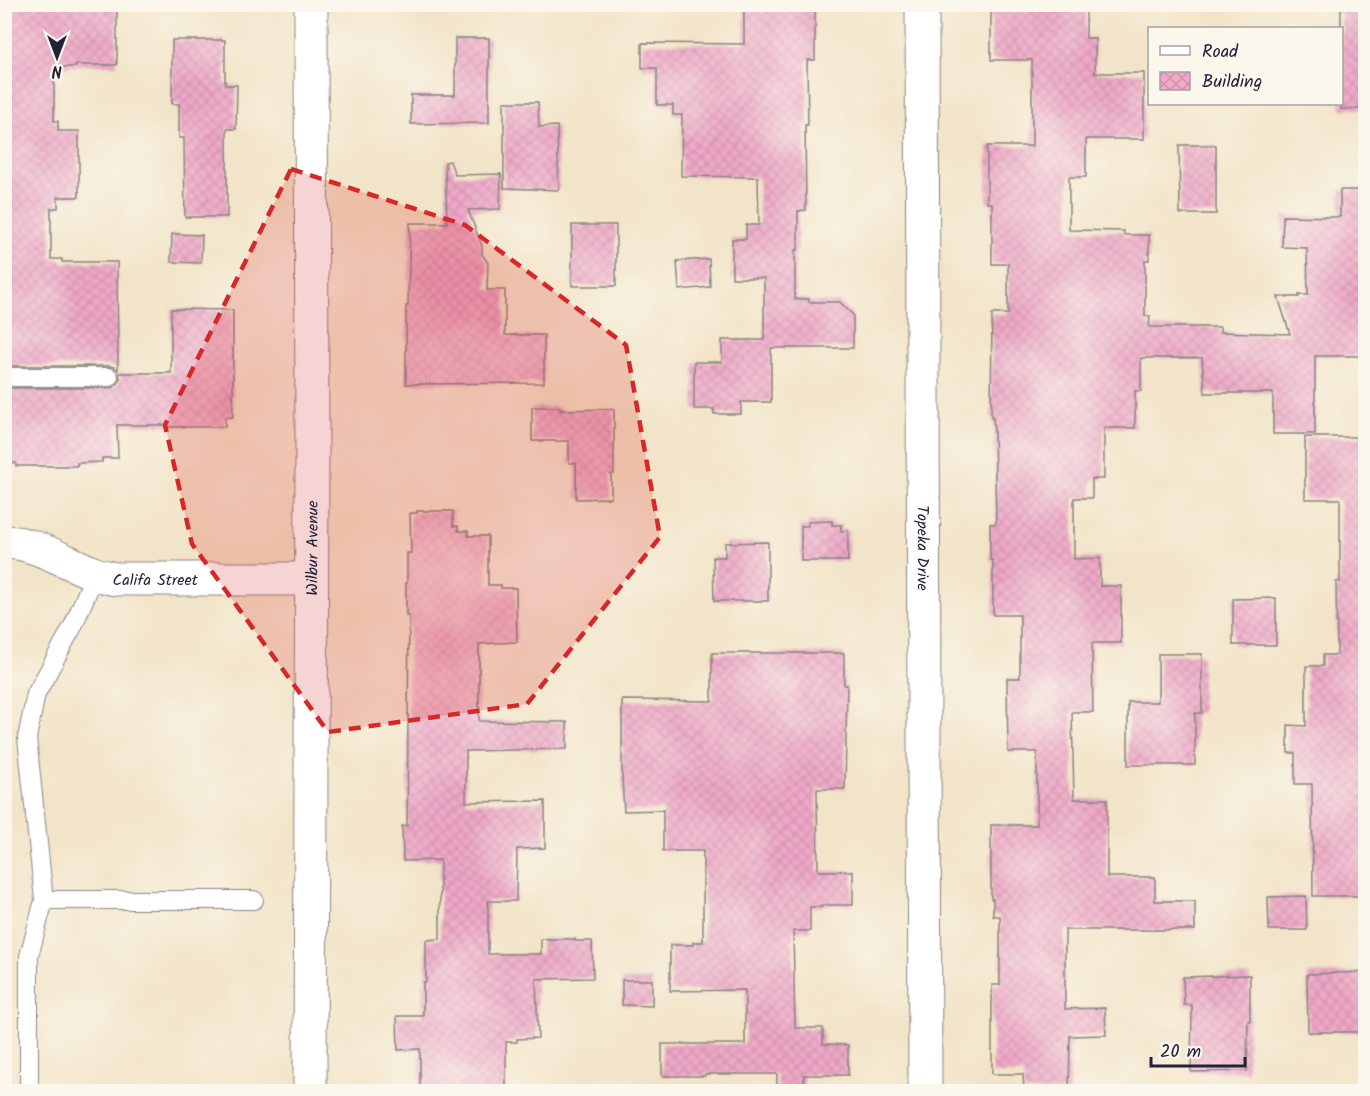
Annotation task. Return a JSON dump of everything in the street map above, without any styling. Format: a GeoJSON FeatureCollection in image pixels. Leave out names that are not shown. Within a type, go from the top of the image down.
{"type":"FeatureCollection","features":[{"type":"Feature","properties":{"kind":"street","name":"Wilbur Avenue"},"geometry":{"type":"LineString","coordinates":[[310,1092],[311,4]]}},
{"type":"Feature","properties":{"kind":"street","name":"Topeka Drive"},"geometry":{"type":"LineString","coordinates":[[922,4],[925,1092]]}},
{"type":"Feature","properties":{"kind":"street","name":"Califa Street"},"geometry":{"type":"LineString","coordinates":[[4,542],[13,542],[37,549],[95,574],[115,579],[311,579]]}},
{"type":"Feature","properties":{"kind":"lane"},"geometry":{"type":"LineString","coordinates":[[4,376],[109,376]]}},
{"type":"Feature","properties":{"kind":"lane"},"geometry":{"type":"LineString","coordinates":[[29,1092],[29,956],[44,900],[27,738],[36,694],[73,626],[95,574]]}},
{"type":"Feature","properties":{"kind":"lane"},"geometry":{"type":"LineString","coordinates":[[44,900],[254,900]]}},
{"type":"Feature","properties":{"kind":"highlighted area"},"geometry":{"type":"Polygon","coordinates":[[[291,169],[465,225],[626,345],[660,537],[527,704],[328,732],[192,544],[165,425],[291,169]]]}},
{"type":"Feature","properties":{"kind":"building"},"geometry":{"type":"Polygon","coordinates":[[[4,4],[117,4],[117,65],[76,65],[76,67],[62,67],[62,70],[54,70],[54,121],[58,121],[58,131],[79,131],[79,197],[58,197],[58,208],[51,208],[51,259],[62,259],[62,262],[117,262],[118,370],[109,366],[4,366],[4,4]]]}},
{"type":"Feature","properties":{"kind":"building"},"geometry":{"type":"Polygon","coordinates":[[[744,7],[815,7],[815,60],[807,60],[806,210],[798,211],[795,299],[809,299],[809,302],[840,302],[853,315],[853,348],[771,348],[771,402],[741,402],[741,414],[714,414],[714,409],[694,409],[694,362],[722,362],[722,340],[764,340],[764,278],[732,278],[732,239],[746,239],[746,225],[759,225],[758,177],[681,176],[682,115],[673,115],[673,105],[657,105],[657,68],[642,68],[642,43],[744,44],[744,7]]]}},
{"type":"Feature","properties":{"kind":"building"},"geometry":{"type":"Polygon","coordinates":[[[1341,8],[1365,8],[1365,109],[1341,109],[1343,105],[1343,27],[1341,27],[1341,8]]]}},
{"type":"Feature","properties":{"kind":"building"},"geometry":{"type":"Polygon","coordinates":[[[1086,9],[1086,38],[1095,38],[1095,73],[1144,73],[1144,139],[1086,139],[1086,177],[1069,177],[1069,230],[1124,231],[1124,235],[1149,235],[1149,260],[1145,260],[1145,316],[1150,316],[1149,327],[1220,327],[1220,332],[1290,334],[1278,297],[1308,295],[1307,248],[1282,247],[1283,216],[1340,217],[1340,190],[1365,190],[1365,356],[1315,356],[1315,434],[1273,434],[1273,393],[1205,393],[1202,358],[1141,358],[1141,391],[1135,391],[1135,428],[1104,428],[1104,479],[1092,479],[1092,498],[1074,498],[1074,559],[1100,558],[1100,586],[1121,586],[1121,643],[1092,643],[1093,712],[1072,712],[1074,799],[1107,799],[1107,877],[1155,877],[1155,901],[1195,901],[1195,930],[1065,930],[1065,1009],[1105,1008],[1106,1035],[1070,1036],[1069,1092],[1024,1092],[1023,1074],[992,1074],[992,985],[1000,985],[1000,916],[993,916],[993,899],[991,899],[991,825],[1037,825],[1037,752],[1008,752],[1007,678],[1020,678],[1020,615],[993,615],[993,560],[990,560],[990,524],[996,524],[994,430],[993,418],[991,418],[992,314],[1008,314],[1008,264],[992,264],[992,203],[987,203],[987,146],[1032,146],[1032,60],[991,60],[991,10],[1086,9]]]}},
{"type":"Feature","properties":{"kind":"building"},"geometry":{"type":"Polygon","coordinates":[[[455,38],[489,38],[489,123],[411,124],[411,95],[455,95],[455,38]]]}},
{"type":"Feature","properties":{"kind":"building"},"geometry":{"type":"Polygon","coordinates":[[[172,40],[225,40],[225,85],[237,85],[236,129],[227,129],[227,217],[185,217],[184,138],[179,138],[179,104],[172,104],[172,40]]]}},
{"type":"Feature","properties":{"kind":"building"},"geometry":{"type":"Polygon","coordinates":[[[504,102],[538,102],[539,127],[557,126],[559,190],[504,188],[504,102]]]}},
{"type":"Feature","properties":{"kind":"building"},"geometry":{"type":"Polygon","coordinates":[[[1179,145],[1216,145],[1216,214],[1180,214],[1179,145]]]}},
{"type":"Feature","properties":{"kind":"building"},"geometry":{"type":"Polygon","coordinates":[[[450,161],[455,175],[501,174],[500,209],[468,210],[482,246],[482,254],[488,263],[487,290],[505,290],[505,335],[544,335],[544,383],[406,384],[406,306],[408,306],[410,223],[447,223],[445,162],[450,161]]]}},
{"type":"Feature","properties":{"kind":"building"},"geometry":{"type":"Polygon","coordinates":[[[572,225],[616,225],[616,286],[572,286],[572,225]]]}},
{"type":"Feature","properties":{"kind":"building"},"geometry":{"type":"Polygon","coordinates":[[[172,234],[202,235],[201,263],[171,262],[172,234]]]}},
{"type":"Feature","properties":{"kind":"building"},"geometry":{"type":"Polygon","coordinates":[[[709,259],[710,287],[679,290],[677,261],[709,259]]]}},
{"type":"Feature","properties":{"kind":"building"},"geometry":{"type":"Polygon","coordinates":[[[171,309],[233,310],[233,417],[225,417],[225,427],[117,425],[118,458],[102,458],[102,462],[77,463],[77,466],[16,466],[16,463],[4,463],[4,388],[109,388],[118,383],[119,373],[171,373],[171,309]]]}},
{"type":"Feature","properties":{"kind":"building"},"geometry":{"type":"Polygon","coordinates":[[[532,407],[560,407],[560,410],[614,409],[614,474],[611,474],[611,498],[576,499],[576,463],[569,463],[569,441],[532,441],[532,407]]]}},
{"type":"Feature","properties":{"kind":"building"},"geometry":{"type":"Polygon","coordinates":[[[1305,437],[1365,437],[1365,896],[1313,896],[1312,784],[1295,784],[1295,753],[1288,753],[1288,725],[1306,726],[1306,666],[1323,666],[1323,655],[1337,655],[1336,582],[1340,582],[1340,499],[1305,499],[1305,437]]]}},
{"type":"Feature","properties":{"kind":"building"},"geometry":{"type":"Polygon","coordinates":[[[417,511],[453,511],[453,526],[458,526],[458,531],[468,531],[468,536],[488,536],[488,585],[516,588],[517,642],[479,644],[479,721],[567,722],[567,749],[466,751],[466,802],[545,801],[545,848],[517,849],[516,901],[488,901],[488,954],[541,954],[541,939],[592,941],[593,978],[536,979],[538,1038],[506,1042],[506,1092],[420,1092],[420,1049],[398,1050],[397,1016],[423,1016],[426,940],[440,939],[440,860],[403,861],[402,826],[407,826],[409,616],[406,616],[407,553],[411,553],[410,513],[417,513],[417,511]]]}},
{"type":"Feature","properties":{"kind":"building"},"geometry":{"type":"Polygon","coordinates":[[[832,521],[832,525],[841,525],[841,531],[848,530],[848,561],[801,561],[801,526],[808,526],[808,522],[832,521]]]}},
{"type":"Feature","properties":{"kind":"building"},"geometry":{"type":"Polygon","coordinates":[[[768,542],[768,601],[714,601],[713,557],[725,557],[725,543],[768,542]]]}},
{"type":"Feature","properties":{"kind":"building"},"geometry":{"type":"Polygon","coordinates":[[[1276,598],[1276,645],[1233,645],[1233,599],[1276,598]]]}},
{"type":"Feature","properties":{"kind":"building"},"geometry":{"type":"Polygon","coordinates":[[[712,653],[844,653],[844,685],[847,685],[845,789],[817,789],[818,871],[853,871],[853,905],[810,907],[810,931],[793,931],[795,1028],[823,1028],[823,1044],[848,1045],[848,1075],[804,1075],[804,1092],[777,1092],[777,1074],[662,1076],[662,1044],[745,1044],[745,990],[670,991],[670,945],[693,945],[693,942],[703,942],[703,851],[663,851],[663,810],[624,811],[622,700],[712,701],[712,653]]]}},
{"type":"Feature","properties":{"kind":"building"},"geometry":{"type":"Polygon","coordinates":[[[1158,654],[1202,654],[1202,713],[1195,713],[1195,765],[1128,765],[1128,702],[1158,702],[1158,654]]]}},
{"type":"Feature","properties":{"kind":"building"},"geometry":{"type":"Polygon","coordinates":[[[1306,896],[1307,930],[1269,930],[1268,897],[1306,896]]]}},
{"type":"Feature","properties":{"kind":"building"},"geometry":{"type":"Polygon","coordinates":[[[1365,972],[1365,1032],[1308,1032],[1307,974],[1365,972]]]}},
{"type":"Feature","properties":{"kind":"building"},"geometry":{"type":"Polygon","coordinates":[[[1250,975],[1247,1071],[1191,1072],[1192,1005],[1184,1005],[1183,977],[1250,975]]]}},
{"type":"Feature","properties":{"kind":"building"},"geometry":{"type":"Polygon","coordinates":[[[622,980],[652,980],[652,1006],[622,1005],[622,980]]]}}]}
